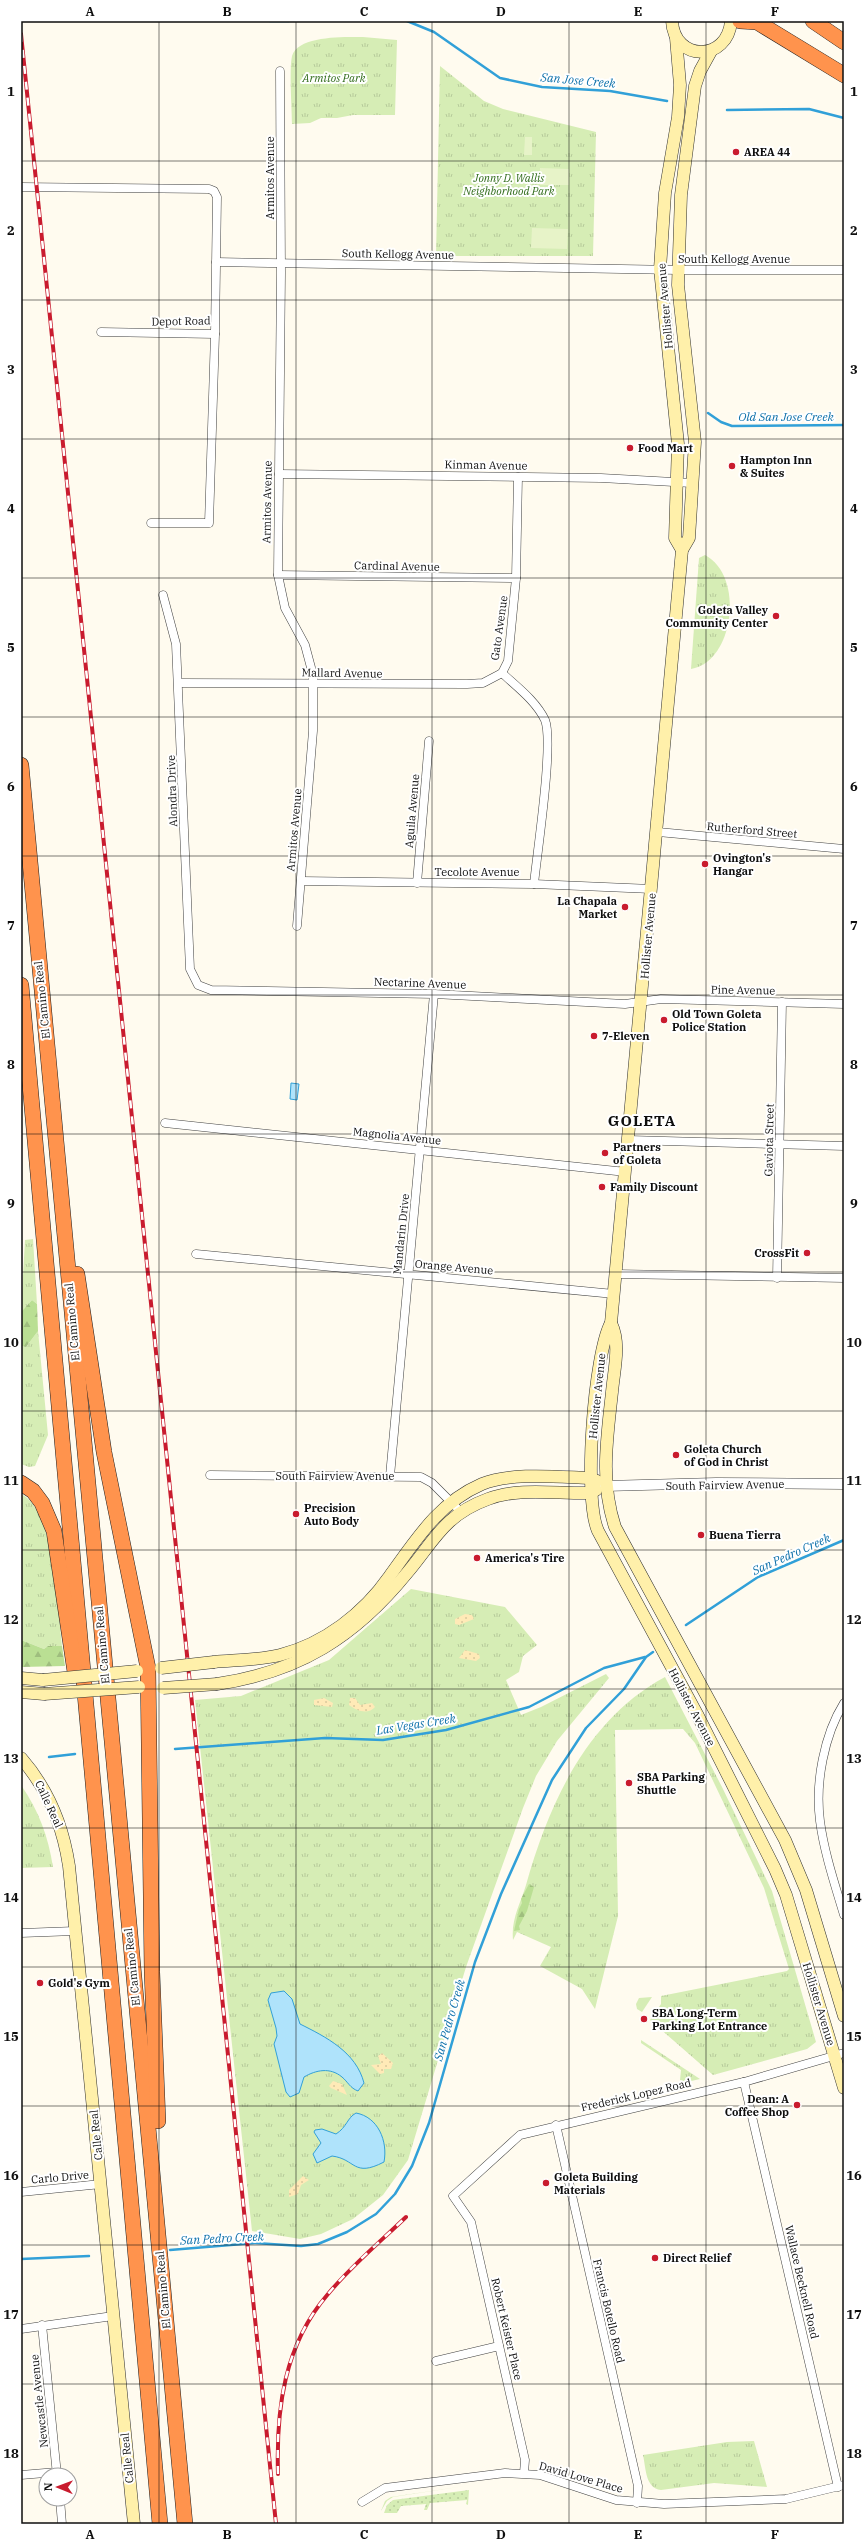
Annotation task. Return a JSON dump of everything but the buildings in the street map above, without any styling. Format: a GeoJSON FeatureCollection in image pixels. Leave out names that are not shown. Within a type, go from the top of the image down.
{"type":"FeatureCollection","features":[{"type":"Feature","properties":{"kind":"highway"},"geometry":{"type":"LineString","coordinates":[[740,21],[757,22],[844,75]]}},
{"type":"Feature","properties":{"kind":"highway"},"geometry":{"type":"LineString","coordinates":[[813,21],[844,42]]}},
{"type":"Feature","properties":{"kind":"highway","name":"El Camino Real"},"geometry":{"type":"LineString","coordinates":[[21,765],[185,2524]]}},
{"type":"Feature","properties":{"kind":"highway","name":"El Camino Real"},"geometry":{"type":"LineString","coordinates":[[21,993],[91,1744],[160,2524]]}},
{"type":"Feature","properties":{"kind":"highway"},"geometry":{"type":"LineString","coordinates":[[60,1186],[69,1212],[98,1417],[149,1669],[152,1972],[158,2148],[154,2184]]}},
{"type":"Feature","properties":{"kind":"highway"},"geometry":{"type":"LineString","coordinates":[[25,1487],[47,1511],[54,1530],[73,1663],[91,1744]]}},
{"type":"Feature","properties":{"kind":"main road","name":"Hollister Avenue"},"geometry":{"type":"LineString","coordinates":[[671,21],[676,38],[680,84],[678,117],[665,193],[660,269],[676,410],[678,482],[675,538],[682,550]]}},
{"type":"Feature","properties":{"kind":"main road","name":"Hollister Avenue"},"geometry":{"type":"LineString","coordinates":[[731,21],[726,39],[712,50],[700,71],[696,86],[682,176],[678,270],[693,416],[689,538],[682,550],[658,832],[626,1172],[611,1323],[602,1345],[590,1478],[590,1493],[592,1512],[598,1531],[668,1661],[775,1869],[786,1895],[839,2054],[844,2088]]}},
{"type":"Feature","properties":{"kind":"main road"},"geometry":{"type":"LineString","coordinates":[[676,38],[691,51],[701,52],[712,50]]}},
{"type":"Feature","properties":{"kind":"main road","name":"Hollister Avenue"},"geometry":{"type":"LineString","coordinates":[[611,1323],[617,1343],[605,1460],[605,1486],[611,1514],[621,1541],[663,1614],[785,1840],[806,1890],[844,2016]]}},
{"type":"Feature","properties":{"kind":"main road","name":"South Fairview Avenue"},"geometry":{"type":"LineString","coordinates":[[21,1678],[42,1680],[285,1654],[312,1643],[337,1628],[376,1593],[422,1530],[453,1501],[486,1483],[532,1477],[590,1478],[605,1486]]}},
{"type":"Feature","properties":{"kind":"main road","name":"South Fairview Avenue"},"geometry":{"type":"LineString","coordinates":[[21,1692],[44,1694],[217,1684],[247,1679],[279,1670],[307,1658],[341,1638],[383,1602],[414,1565],[437,1533],[462,1513],[487,1499],[501,1496],[590,1493],[605,1486]]}},
{"type":"Feature","properties":{"kind":"main road","name":"Calle Real"},"geometry":{"type":"LineString","coordinates":[[21,1758],[43,1788],[58,1820],[69,1866],[134,2524]]}},
{"type":"Feature","properties":{"kind":"street","name":"Armitos Avenue"},"geometry":{"type":"LineString","coordinates":[[280,71],[282,264],[278,474],[278,575],[285,608],[311,660],[314,684],[313,731],[297,926]]}},
{"type":"Feature","properties":{"kind":"street"},"geometry":{"type":"LineString","coordinates":[[21,187],[209,189],[214,191],[217,197],[216,262]]}},
{"type":"Feature","properties":{"kind":"street","name":"South Kellogg Avenue"},"geometry":{"type":"LineString","coordinates":[[216,262],[678,270],[844,270]]}},
{"type":"Feature","properties":{"kind":"street","name":"Depot Road"},"geometry":{"type":"LineString","coordinates":[[101,332],[215,334],[216,262]]}},
{"type":"Feature","properties":{"kind":"street"},"geometry":{"type":"LineString","coordinates":[[151,523],[209,523],[215,334]]}},
{"type":"Feature","properties":{"kind":"street","name":"Kinman Avenue"},"geometry":{"type":"LineString","coordinates":[[278,474],[518,477],[692,483]]}},
{"type":"Feature","properties":{"kind":"street","name":"Gato Avenue"},"geometry":{"type":"LineString","coordinates":[[518,477],[516,578],[508,661],[502,673],[519,688],[540,711],[545,722],[548,748],[534,884]]}},
{"type":"Feature","properties":{"kind":"street","name":"Cardinal Avenue"},"geometry":{"type":"LineString","coordinates":[[278,575],[516,578]]}},
{"type":"Feature","properties":{"kind":"street","name":"Alondra Drive"},"geometry":{"type":"LineString","coordinates":[[163,595],[176,644],[179,682],[190,969],[198,985]]}},
{"type":"Feature","properties":{"kind":"street","name":"Mallard Avenue"},"geometry":{"type":"LineString","coordinates":[[179,682],[468,684],[483,683],[502,673]]}},
{"type":"Feature","properties":{"kind":"street","name":"Aguila Avenue"},"geometry":{"type":"LineString","coordinates":[[417,883],[429,741]]}},
{"type":"Feature","properties":{"kind":"street","name":"Rutherford Street"},"geometry":{"type":"LineString","coordinates":[[658,832],[844,849]]}},
{"type":"Feature","properties":{"kind":"street","name":"Tecolote Avenue"},"geometry":{"type":"LineString","coordinates":[[301,881],[534,884],[652,890]]}},
{"type":"Feature","properties":{"kind":"street","name":"Nectarine Avenue"},"geometry":{"type":"LineString","coordinates":[[198,985],[211,990],[434,994],[625,1004],[642,1001]]}},
{"type":"Feature","properties":{"kind":"street","name":"Mandarin Drive"},"geometry":{"type":"LineString","coordinates":[[390,1476],[434,994]]}},
{"type":"Feature","properties":{"kind":"street","name":"Pine Avenue"},"geometry":{"type":"LineString","coordinates":[[642,1001],[661,999],[844,1004]]}},
{"type":"Feature","properties":{"kind":"street","name":"Gaviota Street"},"geometry":{"type":"LineString","coordinates":[[777,1278],[782,1002]]}},
{"type":"Feature","properties":{"kind":"street","name":"Magnolia Avenue"},"geometry":{"type":"LineString","coordinates":[[165,1124],[626,1172]]}},
{"type":"Feature","properties":{"kind":"street"},"geometry":{"type":"LineString","coordinates":[[629,1140],[844,1146]]}},
{"type":"Feature","properties":{"kind":"street","name":"Orange Avenue"},"geometry":{"type":"LineString","coordinates":[[196,1254],[408,1273],[614,1294]]}},
{"type":"Feature","properties":{"kind":"street"},"geometry":{"type":"LineString","coordinates":[[616,1274],[844,1278]]}},
{"type":"Feature","properties":{"kind":"street","name":"South Fairview Avenue"},"geometry":{"type":"LineString","coordinates":[[210,1475],[390,1476],[421,1478],[432,1483],[453,1501],[462,1513]]}},
{"type":"Feature","properties":{"kind":"street","name":"South Fairview Avenue"},"geometry":{"type":"LineString","coordinates":[[605,1486],[709,1483],[844,1484]]}},
{"type":"Feature","properties":{"kind":"street"},"geometry":{"type":"LineString","coordinates":[[844,1703],[829,1733],[819,1799],[820,1821],[844,1915]]}},
{"type":"Feature","properties":{"kind":"street"},"geometry":{"type":"LineString","coordinates":[[21,1932],[75,1931]]}},
{"type":"Feature","properties":{"kind":"street","name":"Frederick Lopez Road"},"geometry":{"type":"LineString","coordinates":[[453,2196],[520,2135],[556,2125],[744,2082],[839,2054]]}},
{"type":"Feature","properties":{"kind":"street","name":"Wallace Becknell Road"},"geometry":{"type":"LineString","coordinates":[[744,2082],[841,2486]]}},
{"type":"Feature","properties":{"kind":"street","name":"Francis Botello Road"},"geometry":{"type":"LineString","coordinates":[[556,2125],[638,2486],[638,2503]]}},
{"type":"Feature","properties":{"kind":"street","name":"Carlo Drive"},"geometry":{"type":"LineString","coordinates":[[21,2192],[101,2184]]}},
{"type":"Feature","properties":{"kind":"street","name":"Robert Keister Place"},"geometry":{"type":"LineString","coordinates":[[453,2196],[471,2222],[525,2460],[524,2473]]}},
{"type":"Feature","properties":{"kind":"street"},"geometry":{"type":"LineString","coordinates":[[21,2329],[113,2316]]}},
{"type":"Feature","properties":{"kind":"street","name":"Newcastle Avenue"},"geometry":{"type":"LineString","coordinates":[[42,2325],[56,2467]]}},
{"type":"Feature","properties":{"kind":"street"},"geometry":{"type":"LineString","coordinates":[[436,2361],[500,2346]]}},
{"type":"Feature","properties":{"kind":"street","name":"David Love Place"},"geometry":{"type":"LineString","coordinates":[[362,2502],[385,2488],[475,2476],[524,2473],[576,2485],[616,2500],[638,2503],[786,2499],[841,2486]]}},
{"type":"Feature","properties":{"kind":"street"},"geometry":{"type":"LineString","coordinates":[[21,2475],[38,2474]]}},
{"type":"Feature","properties":{"kind":"street"},"geometry":{"type":"LineString","coordinates":[[61,2507],[62,2524]]}},
{"type":"Feature","properties":{"kind":"green space","name":"Armitos Park"},"geometry":{"type":"Polygon","coordinates":[[[335,37],[363,37],[397,40],[395,115],[353,115],[337,118],[321,118],[310,123],[292,124],[291,62],[292,56],[296,49],[303,44],[323,39],[335,37]]]}},
{"type":"Feature","properties":{"kind":"green space","name":"Jonny D. Wallis Neighborhood Park"},"geometry":{"type":"Polygon","coordinates":[[[440,66],[484,101],[503,109],[596,132],[593,256],[436,256],[440,66]]]}},
{"type":"Feature","properties":{"kind":"green space"},"geometry":{"type":"Polygon","coordinates":[[[525,137],[532,137],[532,155],[524,155],[525,137]]]}},
{"type":"Feature","properties":{"kind":"green space"},"geometry":{"type":"Polygon","coordinates":[[[540,168],[569,169],[569,185],[540,185],[540,168]]]}},
{"type":"Feature","properties":{"kind":"green space"},"geometry":{"type":"Polygon","coordinates":[[[532,228],[568,229],[567,249],[531,248],[532,228]]]}},
{"type":"Feature","properties":{"kind":"green space"},"geometry":{"type":"Polygon","coordinates":[[[705,555],[718,566],[726,581],[729,598],[729,617],[725,635],[717,651],[706,663],[691,669],[699,558],[705,555]]]}},
{"type":"Feature","properties":{"kind":"green space"},"geometry":{"type":"Polygon","coordinates":[[[33,1239],[37,1304],[32,1300],[21,1312],[25,1240],[33,1239]]]}},
{"type":"Feature","properties":{"kind":"green space"},"geometry":{"type":"Polygon","coordinates":[[[32,1300],[37,1304],[38,1331],[26,1347],[21,1346],[21,1312],[32,1300]]]}},
{"type":"Feature","properties":{"kind":"green space"},"geometry":{"type":"Polygon","coordinates":[[[38,1331],[48,1435],[35,1466],[29,1467],[21,1464],[21,1346],[26,1347],[38,1331]]]}},
{"type":"Feature","properties":{"kind":"green space"},"geometry":{"type":"Polygon","coordinates":[[[21,1494],[32,1504],[41,1520],[48,1540],[53,1563],[62,1646],[48,1646],[44,1649],[21,1640],[21,1494]]]}},
{"type":"Feature","properties":{"kind":"green space"},"geometry":{"type":"Polygon","coordinates":[[[411,1589],[505,1607],[537,1645],[523,1656],[519,1672],[506,1680],[521,1715],[541,1707],[606,1674],[609,1678],[557,1741],[536,1776],[466,1967],[408,2160],[383,2195],[353,2219],[321,2234],[300,2239],[252,2231],[195,1700],[241,1696],[329,1660],[411,1589]]]}},
{"type":"Feature","properties":{"kind":"green space"},"geometry":{"type":"Polygon","coordinates":[[[21,1640],[44,1649],[48,1646],[62,1646],[65,1666],[21,1667],[21,1640]]]}},
{"type":"Feature","properties":{"kind":"green space"},"geometry":{"type":"Polygon","coordinates":[[[665,1677],[722,1787],[772,1891],[816,2042],[807,2049],[713,2075],[650,2020],[661,2004],[661,1996],[787,1971],[789,1969],[764,1888],[695,1743],[683,1729],[615,1730],[618,1916],[595,2009],[582,1989],[540,1966],[551,1947],[517,1932],[513,1940],[513,1925],[516,1912],[535,1854],[546,1824],[575,1766],[593,1740],[614,1716],[638,1695],[665,1677]]]}},
{"type":"Feature","properties":{"kind":"green space"},"geometry":{"type":"Polygon","coordinates":[[[21,1785],[33,1804],[42,1824],[53,1867],[21,1868],[21,1785]]]}},
{"type":"Feature","properties":{"kind":"green space"},"geometry":{"type":"Polygon","coordinates":[[[529,1884],[534,1887],[527,1911],[519,1926],[520,1930],[514,1931],[519,1909],[522,1903],[521,1899],[529,1884]]]}},
{"type":"Feature","properties":{"kind":"green space"},"geometry":{"type":"Polygon","coordinates":[[[652,1997],[642,2012],[637,2009],[636,2004],[639,1998],[652,1997]]]}},
{"type":"Feature","properties":{"kind":"green space"},"geometry":{"type":"Polygon","coordinates":[[[641,2040],[700,2079],[687,2082],[680,2080],[681,2070],[641,2043],[641,2040]]]}},
{"type":"Feature","properties":{"kind":"green space"},"geometry":{"type":"Polygon","coordinates":[[[754,2441],[767,2487],[714,2483],[661,2490],[652,2486],[647,2477],[643,2455],[727,2442],[754,2441]]]}},
{"type":"Feature","properties":{"kind":"green space"},"geometry":{"type":"Polygon","coordinates":[[[465,2486],[393,2497],[387,2501],[381,2511],[385,2501],[391,2497],[465,2486]]]}},
{"type":"Feature","properties":{"kind":"green space"},"geometry":{"type":"Polygon","coordinates":[[[469,2490],[468,2505],[466,2504],[467,2500],[430,2503],[427,2510],[424,2510],[426,2504],[401,2506],[397,2513],[384,2513],[387,2505],[393,2500],[469,2490]]]}},
{"type":"Feature","properties":{"kind":"sand"},"geometry":{"type":"Polygon","coordinates":[[[465,1614],[472,1615],[474,1619],[459,1625],[455,1624],[455,1619],[465,1614]]]}},
{"type":"Feature","properties":{"kind":"sand"},"geometry":{"type":"Polygon","coordinates":[[[465,1650],[479,1654],[480,1658],[476,1661],[459,1658],[465,1650]]]}},
{"type":"Feature","properties":{"kind":"sand"},"geometry":{"type":"Polygon","coordinates":[[[324,1698],[333,1703],[332,1707],[314,1705],[314,1700],[324,1698]]]}},
{"type":"Feature","properties":{"kind":"sand"},"geometry":{"type":"Polygon","coordinates":[[[350,1698],[355,1698],[360,1705],[372,1703],[375,1707],[369,1711],[355,1709],[349,1705],[350,1698]]]}},
{"type":"Feature","properties":{"kind":"sand"},"geometry":{"type":"Polygon","coordinates":[[[382,2053],[393,2063],[391,2069],[384,2069],[384,2073],[380,2074],[371,2065],[381,2064],[378,2056],[382,2053]]]}},
{"type":"Feature","properties":{"kind":"sand"},"geometry":{"type":"Polygon","coordinates":[[[333,2081],[342,2084],[347,2095],[329,2086],[333,2081]]]}},
{"type":"Feature","properties":{"kind":"sand"},"geometry":{"type":"Polygon","coordinates":[[[303,2176],[309,2180],[301,2185],[298,2194],[289,2197],[289,2190],[303,2176]]]}},
{"type":"Feature","properties":{"kind":"water"},"geometry":{"type":"Polygon","coordinates":[[[291,1083],[299,1084],[297,1100],[290,1099],[291,1083]]]}},
{"type":"Feature","properties":{"kind":"water"},"geometry":{"type":"Polygon","coordinates":[[[284,1991],[292,1999],[300,2024],[330,2040],[347,2054],[354,2063],[360,2072],[364,2083],[358,2091],[333,2072],[318,2071],[304,2077],[299,2093],[290,2097],[286,2092],[274,2044],[277,2036],[276,2028],[268,2000],[271,1993],[284,1991]]]}},
{"type":"Feature","properties":{"kind":"water"},"geometry":{"type":"Polygon","coordinates":[[[356,2113],[364,2115],[370,2119],[380,2131],[383,2138],[385,2154],[384,2162],[366,2168],[360,2168],[346,2160],[332,2156],[317,2163],[313,2154],[321,2143],[314,2132],[315,2130],[322,2129],[336,2134],[356,2113]]]}},
{"type":"Feature","properties":{"kind":"waterway","name":"San Jose Creek"},"geometry":{"type":"LineString","coordinates":[[270,21],[289,21]]}},
{"type":"Feature","properties":{"kind":"waterway","name":"San Jose Creek"},"geometry":{"type":"LineString","coordinates":[[407,21],[434,32],[500,78],[542,87],[610,91],[667,101]]}},
{"type":"Feature","properties":{"kind":"waterway"},"geometry":{"type":"LineString","coordinates":[[727,110],[809,109],[844,118]]}},
{"type":"Feature","properties":{"kind":"waterway","name":"Old San Jose Creek"},"geometry":{"type":"LineString","coordinates":[[708,413],[721,422],[732,426],[844,425]]}},
{"type":"Feature","properties":{"kind":"waterway","name":"San Pedro Creek"},"geometry":{"type":"LineString","coordinates":[[686,1625],[758,1577],[844,1540]]}},
{"type":"Feature","properties":{"kind":"waterway","name":"San Pedro Creek"},"geometry":{"type":"LineString","coordinates":[[170,2250],[255,2243],[301,2246],[318,2244],[347,2232],[376,2214],[395,2194],[412,2166],[429,2123],[475,1962],[501,1894],[552,1780],[586,1728],[624,1689],[646,1657],[653,1652]]}},
{"type":"Feature","properties":{"kind":"waterway","name":"Las Vegas Creek"},"geometry":{"type":"LineString","coordinates":[[175,1749],[325,1738],[383,1740],[446,1730],[529,1707],[604,1668],[645,1657]]}},
{"type":"Feature","properties":{"kind":"waterway","name":"Las Vegas Creek"},"geometry":{"type":"LineString","coordinates":[[49,1757],[75,1754]]}},
{"type":"Feature","properties":{"kind":"waterway","name":"San Pedro Creek"},"geometry":{"type":"LineString","coordinates":[[21,2259],[89,2256]]}},
{"type":"Feature","properties":{"kind":"railway"},"geometry":{"type":"LineString","coordinates":[[21,34],[276,2524]]}},
{"type":"Feature","properties":{"kind":"railway"},"geometry":{"type":"LineString","coordinates":[[278,2474],[281,2402],[292,2356],[301,2334],[313,2314],[328,2294],[356,2264],[406,2217]]}},
{"type":"Feature","properties":{"kind":"place","name":"AREA 44"},"geometry":{"type":"Point","coordinates":[736,152]}},
{"type":"Feature","properties":{"kind":"place","name":"Food Mart"},"geometry":{"type":"Point","coordinates":[630,448]}},
{"type":"Feature","properties":{"kind":"place","name":"Hampton Inn & Suites"},"geometry":{"type":"Point","coordinates":[732,466]}},
{"type":"Feature","properties":{"kind":"place","name":"Goleta Valley Community Center"},"geometry":{"type":"Point","coordinates":[776,616]}},
{"type":"Feature","properties":{"kind":"place","name":"Ovington's Hangar"},"geometry":{"type":"Point","coordinates":[705,864]}},
{"type":"Feature","properties":{"kind":"place","name":"La Chapala Market"},"geometry":{"type":"Point","coordinates":[625,907]}},
{"type":"Feature","properties":{"kind":"place","name":"Old Town Goleta Police Station"},"geometry":{"type":"Point","coordinates":[664,1020]}},
{"type":"Feature","properties":{"kind":"place","name":"7-Eleven"},"geometry":{"type":"Point","coordinates":[594,1036]}},
{"type":"Feature","properties":{"kind":"place","name":"Partners of Goleta"},"geometry":{"type":"Point","coordinates":[605,1153]}},
{"type":"Feature","properties":{"kind":"place","name":"Family Discount"},"geometry":{"type":"Point","coordinates":[602,1187]}},
{"type":"Feature","properties":{"kind":"place","name":"CrossFit"},"geometry":{"type":"Point","coordinates":[807,1253]}},
{"type":"Feature","properties":{"kind":"place","name":"Goleta Church of God in Christ"},"geometry":{"type":"Point","coordinates":[676,1455]}},
{"type":"Feature","properties":{"kind":"place","name":"Precision Auto Body"},"geometry":{"type":"Point","coordinates":[296,1514]}},
{"type":"Feature","properties":{"kind":"place","name":"Buena Tierra"},"geometry":{"type":"Point","coordinates":[701,1535]}},
{"type":"Feature","properties":{"kind":"place","name":"America's Tire"},"geometry":{"type":"Point","coordinates":[477,1558]}},
{"type":"Feature","properties":{"kind":"place","name":"SBA Parking Shuttle"},"geometry":{"type":"Point","coordinates":[629,1783]}},
{"type":"Feature","properties":{"kind":"place","name":"Gold's Gym"},"geometry":{"type":"Point","coordinates":[40,1983]}},
{"type":"Feature","properties":{"kind":"place","name":"SBA Long-Term Parking Lot Entrance"},"geometry":{"type":"Point","coordinates":[644,2019]}},
{"type":"Feature","properties":{"kind":"place","name":"Dean: A Coffee Shop"},"geometry":{"type":"Point","coordinates":[797,2105]}},
{"type":"Feature","properties":{"kind":"place","name":"Goleta Building Materials"},"geometry":{"type":"Point","coordinates":[546,2183]}},
{"type":"Feature","properties":{"kind":"place","name":"Direct Relief"},"geometry":{"type":"Point","coordinates":[655,2258]}},
{"type":"Feature","properties":{"kind":"district","name":"GOLETA"},"geometry":{"type":"Point","coordinates":[642,1120]}}]}
